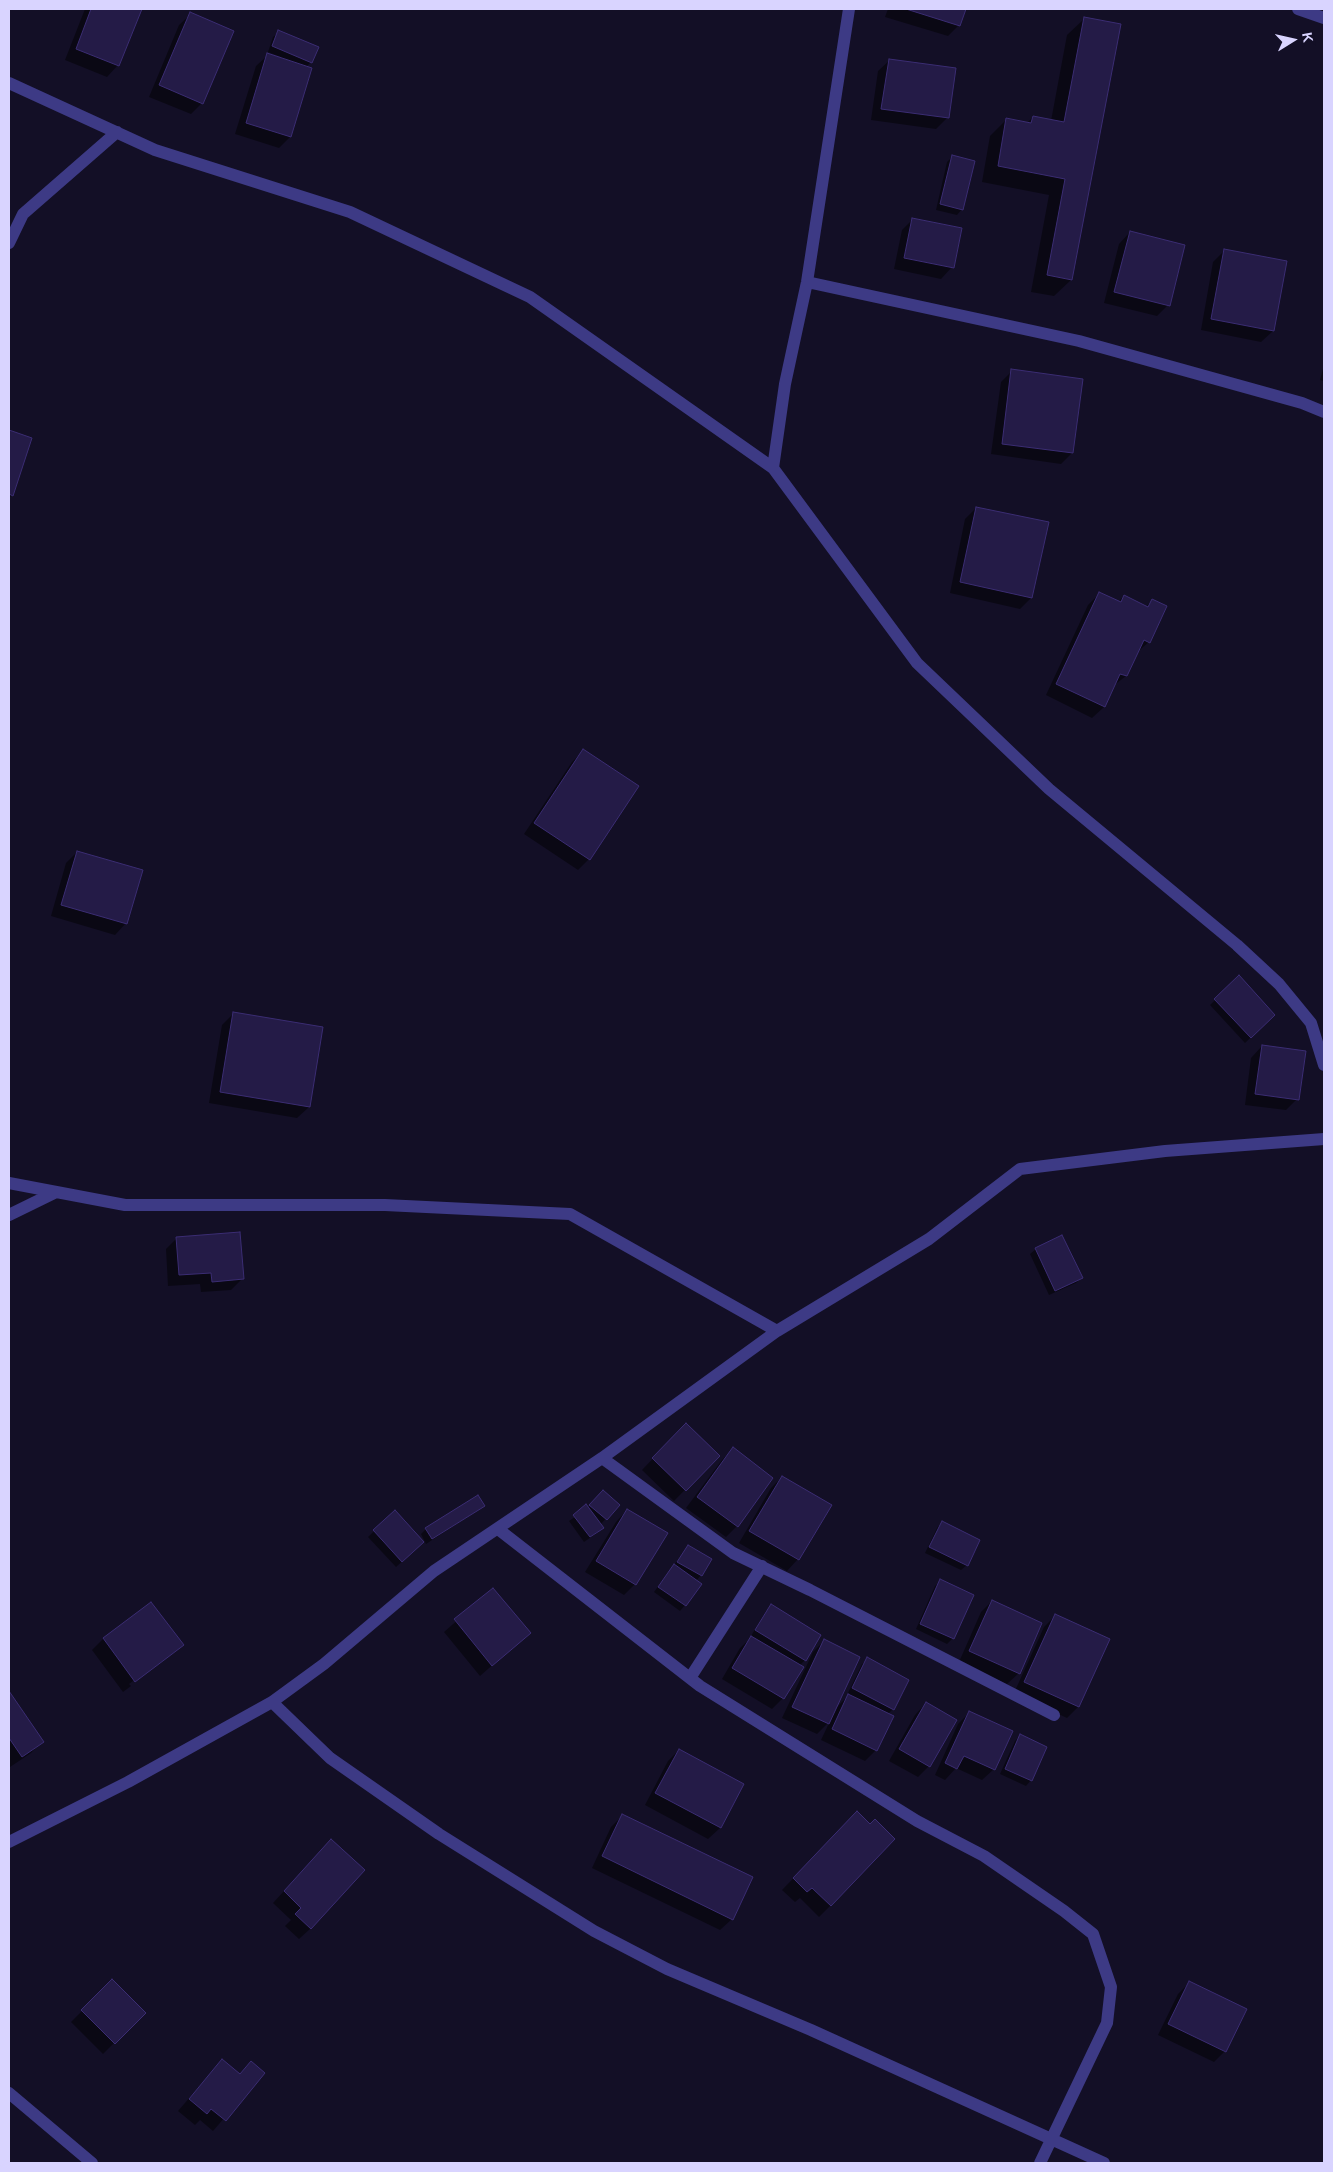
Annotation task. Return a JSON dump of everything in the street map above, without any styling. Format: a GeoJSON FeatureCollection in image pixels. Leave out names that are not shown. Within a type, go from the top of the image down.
{"type":"FeatureCollection","features":[{"type":"Feature","properties":{"kind":"street"},"geometry":{"type":"LineString","coordinates":[[773,468],[785,384],[807,282],[849,9]]}},
{"type":"Feature","properties":{"kind":"street"},"geometry":{"type":"LineString","coordinates":[[1298,9],[1324,18]]}},
{"type":"Feature","properties":{"kind":"street"},"geometry":{"type":"LineString","coordinates":[[9,83],[156,150],[350,212],[530,297],[773,468],[917,662],[1049,789],[1238,945],[1279,984],[1310,1024],[1324,1064]]}},
{"type":"Feature","properties":{"kind":"street"},"geometry":{"type":"LineString","coordinates":[[9,243],[23,214],[117,132]]}},
{"type":"Feature","properties":{"kind":"street"},"geometry":{"type":"LineString","coordinates":[[807,282],[1079,340],[1302,403],[1324,412]]}},
{"type":"Feature","properties":{"kind":"street"},"geometry":{"type":"LineString","coordinates":[[9,1842],[128,1782],[272,1702],[324,1664],[434,1572],[602,1458],[778,1331],[929,1239],[1020,1170],[1165,1151],[1324,1139]]}},
{"type":"Feature","properties":{"kind":"street"},"geometry":{"type":"LineString","coordinates":[[9,1183],[125,1205],[385,1205],[570,1214],[778,1331]]}},
{"type":"Feature","properties":{"kind":"street"},"geometry":{"type":"LineString","coordinates":[[9,1215],[56,1192]]}},
{"type":"Feature","properties":{"kind":"street"},"geometry":{"type":"LineString","coordinates":[[602,1458],[733,1553],[1054,1715]]}},
{"type":"Feature","properties":{"kind":"street"},"geometry":{"type":"LineString","coordinates":[[498,1529],[690,1678],[917,1821],[984,1856],[1064,1911],[1093,1934],[1111,1988],[1107,2023],[1040,2163]]}},
{"type":"Feature","properties":{"kind":"street"},"geometry":{"type":"LineString","coordinates":[[690,1678],[762,1566]]}},
{"type":"Feature","properties":{"kind":"street"},"geometry":{"type":"LineString","coordinates":[[272,1702],[330,1758],[439,1834],[594,1931],[667,1969],[811,2030],[1104,2163]]}},
{"type":"Feature","properties":{"kind":"street"},"geometry":{"type":"LineString","coordinates":[[9,2093],[92,2163]]}},
{"type":"Feature","properties":{"kind":"building"},"geometry":{"type":"Polygon","coordinates":[[[91,9],[142,9],[119,66],[76,49],[91,9]]]}},
{"type":"Feature","properties":{"kind":"building"},"geometry":{"type":"Polygon","coordinates":[[[906,9],[966,9],[960,26],[906,9]]]}},
{"type":"Feature","properties":{"kind":"building"},"geometry":{"type":"Polygon","coordinates":[[[190,12],[234,31],[203,104],[159,85],[190,12]]]}},
{"type":"Feature","properties":{"kind":"building"},"geometry":{"type":"Polygon","coordinates":[[[1084,17],[1121,24],[1072,280],[1047,275],[1065,179],[998,166],[1006,118],[1031,123],[1033,116],[1064,122],[1084,17]]]}},
{"type":"Feature","properties":{"kind":"building"},"geometry":{"type":"Polygon","coordinates":[[[278,30],[319,47],[312,63],[272,46],[278,30]]]}},
{"type":"Feature","properties":{"kind":"building"},"geometry":{"type":"Polygon","coordinates":[[[267,53],[312,68],[291,137],[246,123],[267,53]]]}},
{"type":"Feature","properties":{"kind":"building"},"geometry":{"type":"Polygon","coordinates":[[[889,59],[956,68],[949,118],[881,109],[889,59]]]}},
{"type":"Feature","properties":{"kind":"building"},"geometry":{"type":"Polygon","coordinates":[[[952,155],[975,161],[963,210],[940,204],[952,155]]]}},
{"type":"Feature","properties":{"kind":"building"},"geometry":{"type":"Polygon","coordinates":[[[912,218],[962,228],[954,268],[904,258],[912,218]]]}},
{"type":"Feature","properties":{"kind":"building"},"geometry":{"type":"Polygon","coordinates":[[[1130,231],[1185,245],[1170,306],[1114,292],[1130,231]]]}},
{"type":"Feature","properties":{"kind":"building"},"geometry":{"type":"Polygon","coordinates":[[[1224,249],[1287,261],[1274,331],[1211,319],[1224,249]]]}},
{"type":"Feature","properties":{"kind":"building"},"geometry":{"type":"Polygon","coordinates":[[[1011,369],[1083,379],[1073,453],[1002,444],[1011,369]]]}},
{"type":"Feature","properties":{"kind":"building"},"geometry":{"type":"Polygon","coordinates":[[[9,430],[32,438],[13,496],[9,494],[9,430]]]}},
{"type":"Feature","properties":{"kind":"building"},"geometry":{"type":"Polygon","coordinates":[[[976,507],[1049,522],[1032,598],[960,582],[976,507]]]}},
{"type":"Feature","properties":{"kind":"building"},"geometry":{"type":"Polygon","coordinates":[[[1099,592],[1121,602],[1124,595],[1148,607],[1152,599],[1167,606],[1150,643],[1144,640],[1127,676],[1120,674],[1105,707],[1056,684],[1099,592]]]}},
{"type":"Feature","properties":{"kind":"building"},"geometry":{"type":"Polygon","coordinates":[[[583,749],[639,786],[590,860],[534,823],[583,749]]]}},
{"type":"Feature","properties":{"kind":"building"},"geometry":{"type":"Polygon","coordinates":[[[77,851],[143,870],[127,924],[61,905],[77,851]]]}},
{"type":"Feature","properties":{"kind":"building"},"geometry":{"type":"Polygon","coordinates":[[[1239,975],[1275,1015],[1251,1038],[1214,999],[1239,975]]]}},
{"type":"Feature","properties":{"kind":"building"},"geometry":{"type":"Polygon","coordinates":[[[233,1012],[323,1027],[310,1107],[220,1092],[233,1012]]]}},
{"type":"Feature","properties":{"kind":"building"},"geometry":{"type":"Polygon","coordinates":[[[1262,1045],[1306,1051],[1299,1100],[1255,1094],[1262,1045]]]}},
{"type":"Feature","properties":{"kind":"building"},"geometry":{"type":"Polygon","coordinates":[[[240,1232],[244,1279],[212,1282],[211,1273],[179,1275],[176,1237],[240,1232]]]}},
{"type":"Feature","properties":{"kind":"building"},"geometry":{"type":"Polygon","coordinates":[[[1062,1235],[1083,1278],[1055,1291],[1035,1248],[1062,1235]]]}},
{"type":"Feature","properties":{"kind":"building"},"geometry":{"type":"Polygon","coordinates":[[[686,1423],[720,1456],[686,1491],[652,1458],[686,1423]]]}},
{"type":"Feature","properties":{"kind":"building"},"geometry":{"type":"Polygon","coordinates":[[[733,1447],[773,1478],[738,1527],[697,1497],[733,1447]]]}},
{"type":"Feature","properties":{"kind":"building"},"geometry":{"type":"Polygon","coordinates":[[[782,1476],[832,1505],[799,1560],[749,1531],[782,1476]]]}},
{"type":"Feature","properties":{"kind":"building"},"geometry":{"type":"Polygon","coordinates":[[[603,1490],[620,1505],[607,1520],[589,1505],[603,1490]]]}},
{"type":"Feature","properties":{"kind":"building"},"geometry":{"type":"Polygon","coordinates":[[[478,1495],[485,1506],[432,1539],[425,1528],[478,1495]]]}},
{"type":"Feature","properties":{"kind":"building"},"geometry":{"type":"Polygon","coordinates":[[[586,1504],[604,1528],[590,1537],[573,1515],[586,1504]]]}},
{"type":"Feature","properties":{"kind":"building"},"geometry":{"type":"Polygon","coordinates":[[[627,1509],[668,1533],[636,1585],[596,1561],[627,1509]]]}},
{"type":"Feature","properties":{"kind":"building"},"geometry":{"type":"Polygon","coordinates":[[[395,1510],[424,1542],[402,1562],[373,1530],[395,1510]]]}},
{"type":"Feature","properties":{"kind":"building"},"geometry":{"type":"Polygon","coordinates":[[[942,1521],[980,1540],[968,1566],[929,1547],[942,1521]]]}},
{"type":"Feature","properties":{"kind":"building"},"geometry":{"type":"Polygon","coordinates":[[[688,1545],[712,1559],[702,1576],[677,1562],[688,1545]]]}},
{"type":"Feature","properties":{"kind":"building"},"geometry":{"type":"Polygon","coordinates":[[[674,1564],[702,1584],[686,1606],[658,1587],[674,1564]]]}},
{"type":"Feature","properties":{"kind":"building"},"geometry":{"type":"Polygon","coordinates":[[[940,1579],[974,1595],[954,1639],[920,1624],[940,1579]]]}},
{"type":"Feature","properties":{"kind":"building"},"geometry":{"type":"Polygon","coordinates":[[[493,1588],[531,1633],[492,1666],[454,1619],[493,1588]]]}},
{"type":"Feature","properties":{"kind":"building"},"geometry":{"type":"Polygon","coordinates":[[[992,1600],[1042,1623],[1020,1674],[969,1651],[992,1600]]]}},
{"type":"Feature","properties":{"kind":"building"},"geometry":{"type":"Polygon","coordinates":[[[151,1602],[184,1645],[135,1682],[103,1638],[151,1602]]]}},
{"type":"Feature","properties":{"kind":"building"},"geometry":{"type":"Polygon","coordinates":[[[771,1604],[821,1635],[806,1661],[755,1630],[771,1604]]]}},
{"type":"Feature","properties":{"kind":"building"},"geometry":{"type":"Polygon","coordinates":[[[1055,1614],[1110,1639],[1079,1707],[1024,1682],[1055,1614]]]}},
{"type":"Feature","properties":{"kind":"building"},"geometry":{"type":"Polygon","coordinates":[[[751,1636],[804,1667],[784,1699],[732,1668],[751,1636]]]}},
{"type":"Feature","properties":{"kind":"building"},"geometry":{"type":"Polygon","coordinates":[[[824,1639],[860,1657],[829,1724],[792,1707],[824,1639]]]}},
{"type":"Feature","properties":{"kind":"building"},"geometry":{"type":"Polygon","coordinates":[[[867,1657],[909,1680],[894,1710],[852,1688],[867,1657]]]}},
{"type":"Feature","properties":{"kind":"building"},"geometry":{"type":"Polygon","coordinates":[[[9,1691],[44,1742],[22,1757],[9,1738],[9,1691]]]}},
{"type":"Feature","properties":{"kind":"building"},"geometry":{"type":"Polygon","coordinates":[[[848,1694],[894,1716],[877,1751],[832,1729],[848,1694]]]}},
{"type":"Feature","properties":{"kind":"building"},"geometry":{"type":"Polygon","coordinates":[[[926,1702],[957,1720],[930,1767],[899,1749],[926,1702]]]}},
{"type":"Feature","properties":{"kind":"building"},"geometry":{"type":"Polygon","coordinates":[[[969,1711],[1013,1731],[995,1770],[964,1756],[957,1769],[945,1763],[969,1711]]]}},
{"type":"Feature","properties":{"kind":"building"},"geometry":{"type":"Polygon","coordinates":[[[1020,1734],[1047,1747],[1032,1781],[1005,1769],[1020,1734]]]}},
{"type":"Feature","properties":{"kind":"building"},"geometry":{"type":"Polygon","coordinates":[[[679,1749],[744,1784],[721,1828],[655,1793],[679,1749]]]}},
{"type":"Feature","properties":{"kind":"building"},"geometry":{"type":"Polygon","coordinates":[[[857,1811],[870,1824],[875,1819],[895,1839],[831,1906],[812,1888],[807,1892],[793,1878],[857,1811]]]}},
{"type":"Feature","properties":{"kind":"building"},"geometry":{"type":"Polygon","coordinates":[[[622,1814],[753,1877],[733,1920],[602,1856],[622,1814]]]}},
{"type":"Feature","properties":{"kind":"building"},"geometry":{"type":"Polygon","coordinates":[[[331,1839],[365,1870],[311,1929],[295,1914],[301,1908],[284,1891],[331,1839]]]}},
{"type":"Feature","properties":{"kind":"building"},"geometry":{"type":"Polygon","coordinates":[[[112,1979],[146,2013],[115,2044],[81,2010],[112,1979]]]}},
{"type":"Feature","properties":{"kind":"building"},"geometry":{"type":"Polygon","coordinates":[[[1189,1981],[1247,2009],[1226,2052],[1168,2024],[1189,1981]]]}},
{"type":"Feature","properties":{"kind":"building"},"geometry":{"type":"Polygon","coordinates":[[[222,2059],[240,2074],[251,2061],[265,2073],[226,2121],[211,2109],[207,2114],[189,2099],[222,2059]]]}}]}
